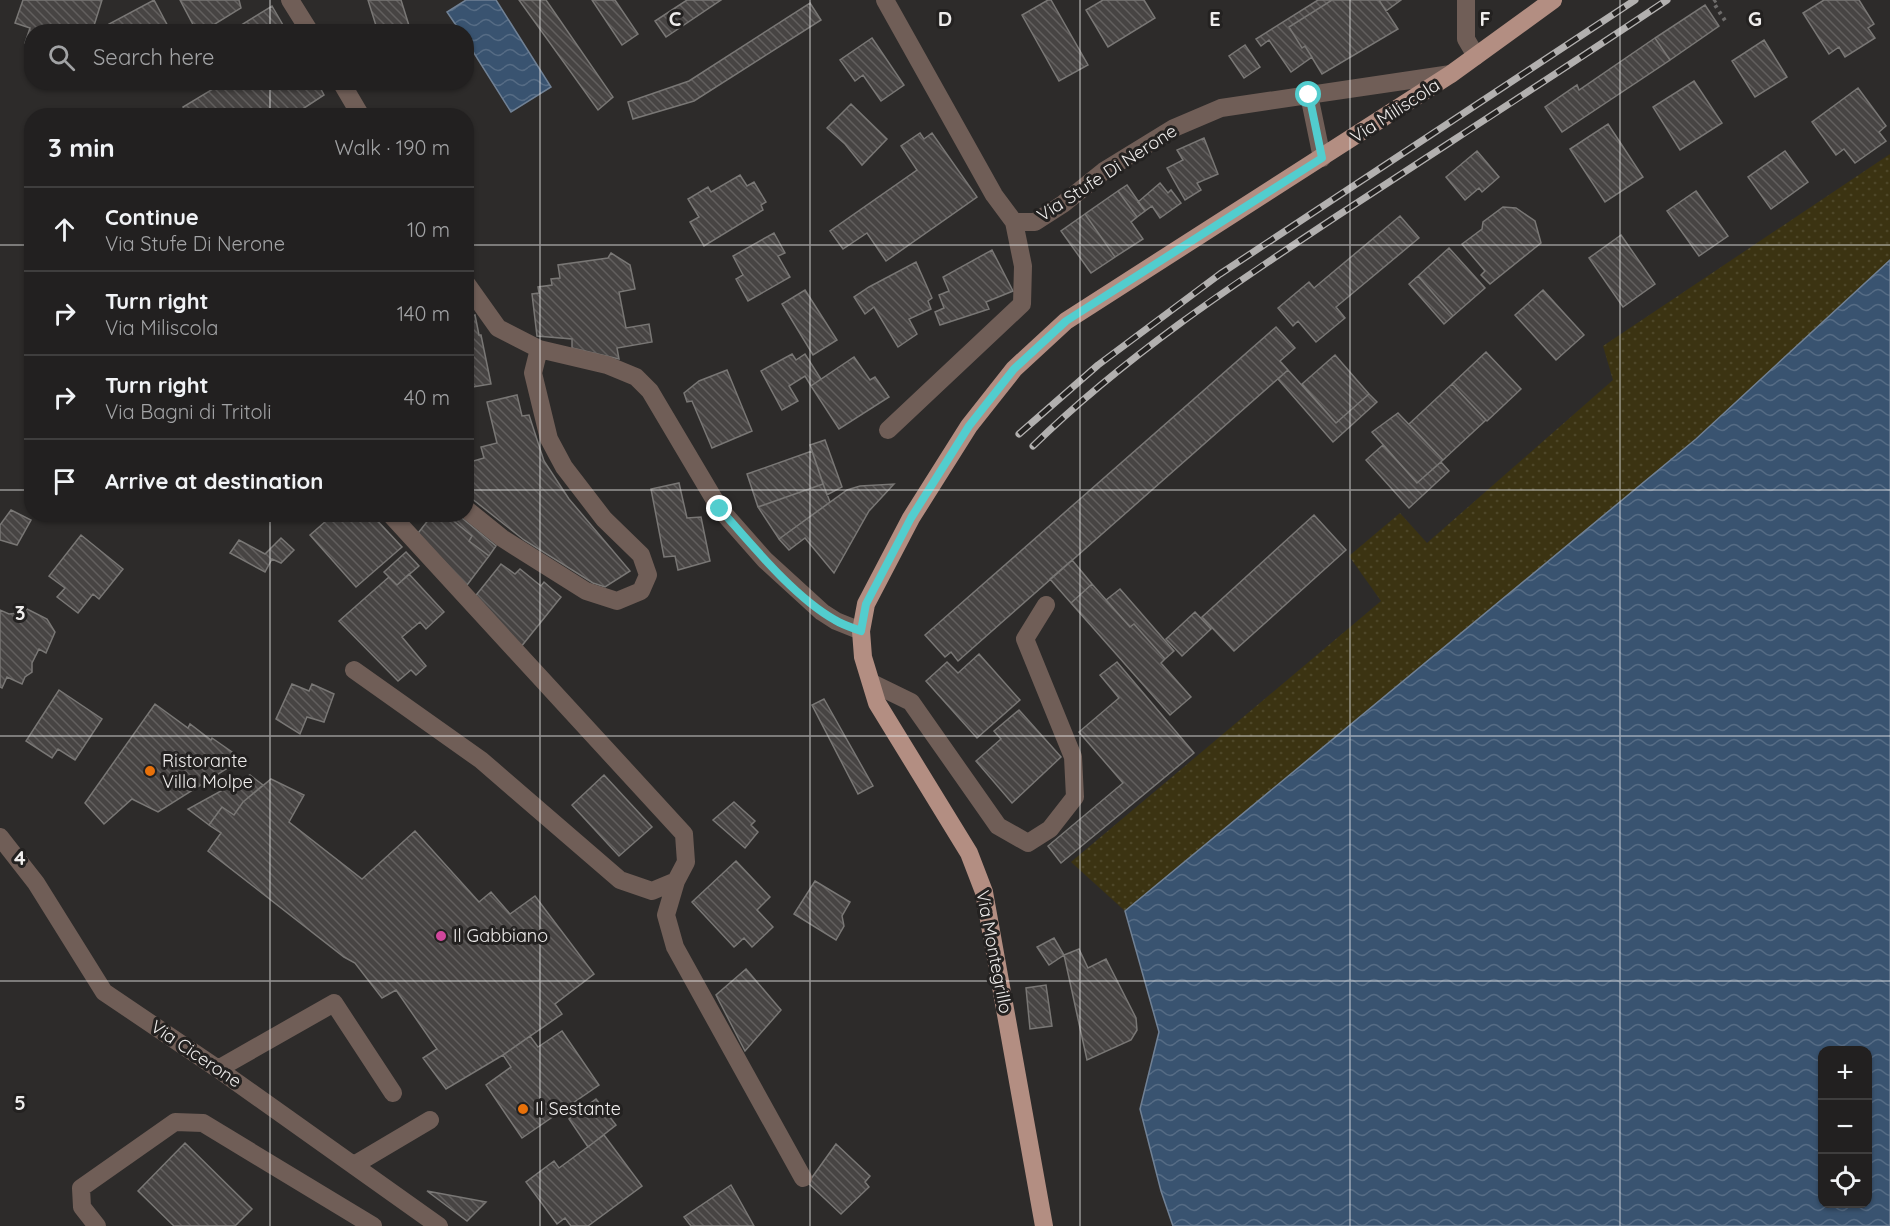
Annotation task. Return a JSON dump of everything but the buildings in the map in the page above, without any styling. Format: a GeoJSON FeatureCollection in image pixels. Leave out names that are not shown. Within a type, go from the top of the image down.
{"type":"FeatureCollection","features":[{"type":"Feature","properties":{"kind":"main road","name":"Via Miliscola"},"geometry":{"type":"LineString","coordinates":[[877,704],[863,657],[861,631],[866,604],[911,518],[969,426],[1014,369],[1066,321],[1451,74],[1553,0]]}},
{"type":"Feature","properties":{"kind":"main road","name":"Via Montegrillo"},"geometry":{"type":"LineString","coordinates":[[877,704],[969,853],[984,892],[1044,1226]]}},
{"type":"Feature","properties":{"kind":"street"},"geometry":{"type":"LineString","coordinates":[[290,0],[305,24]]}},
{"type":"Feature","properties":{"kind":"street","name":"Via Stufe Di Nerone"},"geometry":{"type":"LineString","coordinates":[[885,0],[994,195],[1014,222],[1035,222],[1063,204],[1104,171],[1174,128],[1221,108],[1451,74]]}},
{"type":"Feature","properties":{"kind":"street"},"geometry":{"type":"LineString","coordinates":[[1466,0],[1466,39],[1476,56]]}},
{"type":"Feature","properties":{"kind":"street"},"geometry":{"type":"LineString","coordinates":[[346,90],[357,108]]}},
{"type":"Feature","properties":{"kind":"street"},"geometry":{"type":"LineString","coordinates":[[1309,95],[1322,158]]}},
{"type":"Feature","properties":{"kind":"street"},"geometry":{"type":"LineString","coordinates":[[888,430],[1022,304],[1023,266],[1014,222]]}},
{"type":"Feature","properties":{"kind":"street"},"geometry":{"type":"LineString","coordinates":[[474,294],[498,328],[539,349],[607,365],[636,376],[650,391],[720,509],[758,552],[822,612],[836,621],[861,631]]}},
{"type":"Feature","properties":{"kind":"street"},"geometry":{"type":"LineString","coordinates":[[474,515],[502,538],[586,591],[617,601],[641,591],[648,575],[641,555],[604,519],[564,467],[549,439],[532,373],[539,349]]}},
{"type":"Feature","properties":{"kind":"street"},"geometry":{"type":"LineString","coordinates":[[397,522],[684,834],[686,862],[676,881],[666,915],[675,947],[803,1178]]}},
{"type":"Feature","properties":{"kind":"street"},"geometry":{"type":"LineString","coordinates":[[872,683],[911,702],[998,826],[1028,843],[1050,829],[1075,797],[1073,757],[1025,639],[1046,605]]}},
{"type":"Feature","properties":{"kind":"street"},"geometry":{"type":"LineString","coordinates":[[354,670],[481,760],[620,880],[652,891],[676,881]]}},
{"type":"Feature","properties":{"kind":"street","name":"Via Cicerone"},"geometry":{"type":"LineString","coordinates":[[0,837],[36,883],[104,992],[218,1069],[433,1224]]}},
{"type":"Feature","properties":{"kind":"street"},"geometry":{"type":"LineString","coordinates":[[218,1069],[334,1002],[393,1093]]}},
{"type":"Feature","properties":{"kind":"street"},"geometry":{"type":"LineString","coordinates":[[354,1165],[430,1120]]}},
{"type":"Feature","properties":{"kind":"street"},"geometry":{"type":"LineString","coordinates":[[98,1226],[82,1206],[81,1188],[174,1122],[203,1123],[373,1226]]}},
{"type":"Feature","properties":{"kind":"path"},"geometry":{"type":"LineString","coordinates":[[1716,0],[1713,2],[1726,22]]}},
{"type":"Feature","properties":{"kind":"sand"},"geometry":{"type":"Polygon","coordinates":[[[1890,154],[1890,260],[1696,439],[1125,911],[1071,862],[1381,601],[1349,556],[1400,513],[1427,543],[1613,380],[1603,346],[1890,154]]]}},
{"type":"Feature","properties":{"kind":"water"},"geometry":{"type":"Polygon","coordinates":[[[466,0],[496,0],[551,87],[511,112],[474,53],[474,24],[455,24],[447,12],[466,0]]]}},
{"type":"Feature","properties":{"kind":"water"},"geometry":{"type":"Polygon","coordinates":[[[1890,260],[1890,1226],[1173,1226],[1161,1191],[1140,1109],[1159,1032],[1125,911],[1696,439],[1890,260]]]}},
{"type":"Feature","properties":{"kind":"railway"},"geometry":{"type":"LineString","coordinates":[[1019,434],[1098,365],[1220,274],[1635,0]]}},
{"type":"Feature","properties":{"kind":"railway"},"geometry":{"type":"LineString","coordinates":[[1033,446],[1104,382],[1218,296],[1667,0]]}},
{"type":"Feature","properties":{"kind":"place","name":"Ristorante Villa Molpe"},"geometry":{"type":"Point","coordinates":[150,771]}},
{"type":"Feature","properties":{"kind":"place","name":"Il Gabbiano"},"geometry":{"type":"Point","coordinates":[441,936]}},
{"type":"Feature","properties":{"kind":"place","name":"Il Sestante"},"geometry":{"type":"Point","coordinates":[523,1109]}},
{"type":"Feature","properties":{"kind":"route"},"geometry":{"type":"LineString","coordinates":[[720,509],[765,560],[803,596],[836,621],[861,631],[866,604],[911,518],[969,426],[1014,369],[1066,321],[1322,158],[1309,95]]}}]}
